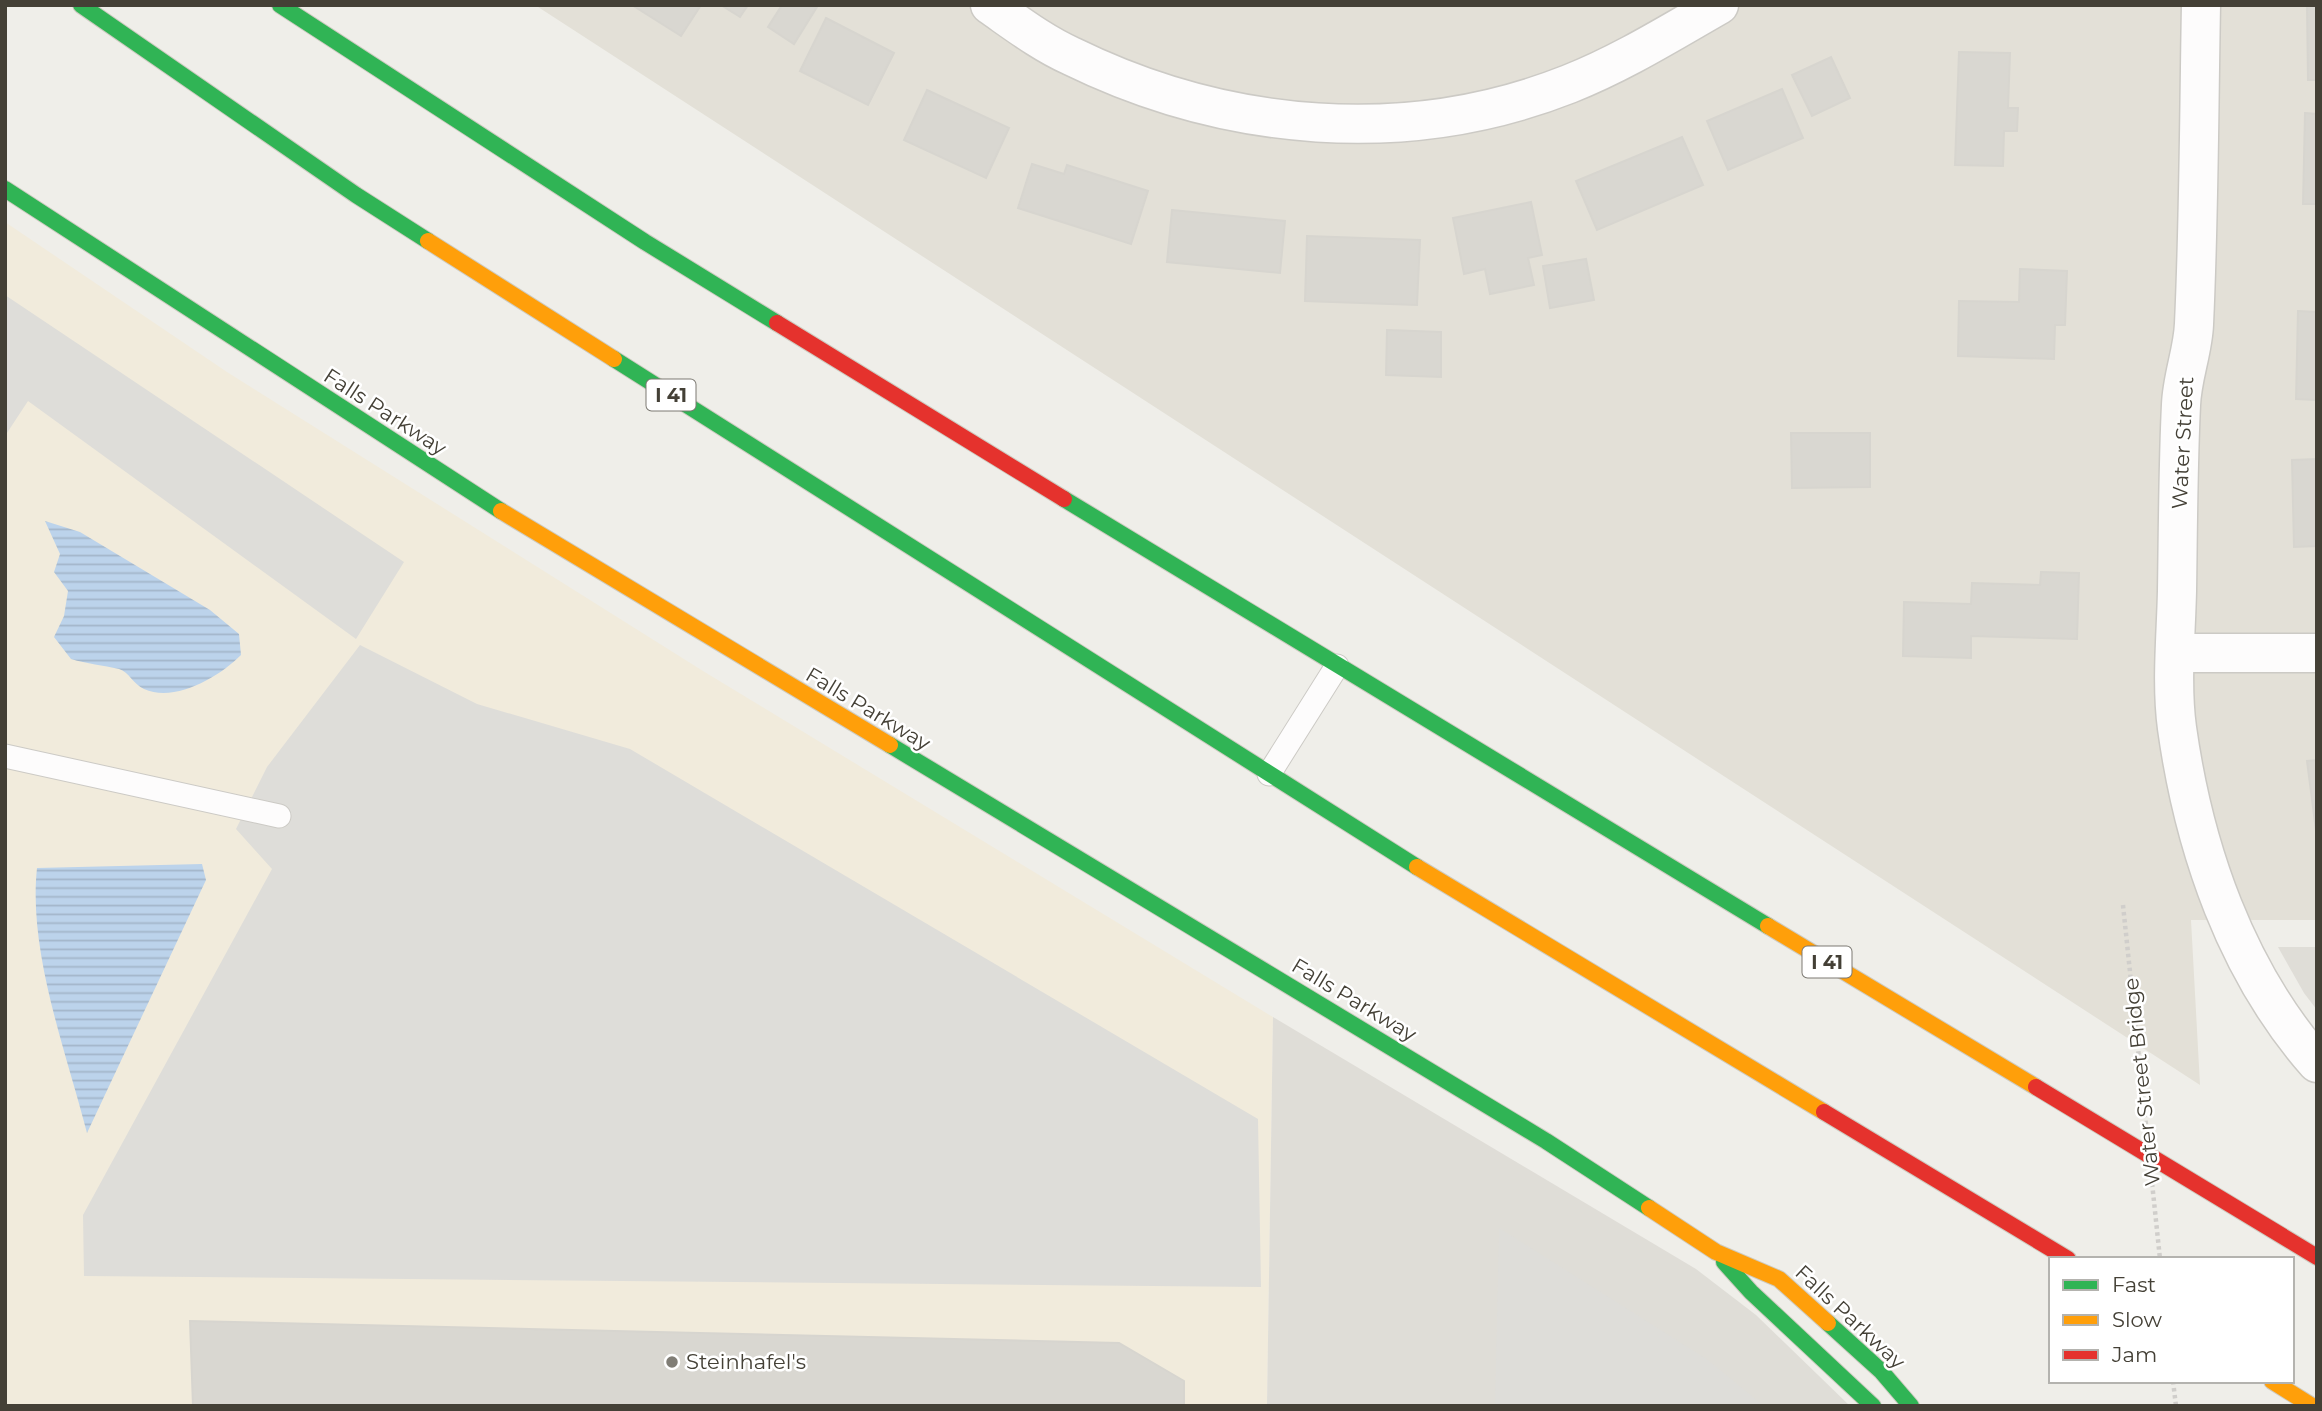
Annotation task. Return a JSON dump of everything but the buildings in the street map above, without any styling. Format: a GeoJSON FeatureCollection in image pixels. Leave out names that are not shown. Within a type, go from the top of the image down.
{"type":"FeatureCollection","features":[{"type":"Feature","properties":{"kind":"main road","name":"I 41"},"geometry":{"type":"LineString","coordinates":[[81,5],[356,195],[1269,774],[1439,881],[2065,1257]]}},
{"type":"Feature","properties":{"kind":"main road","name":"I 41"},"geometry":{"type":"LineString","coordinates":[[280,5],[645,242],[1338,666],[2317,1257]]}},
{"type":"Feature","properties":{"kind":"main road","name":"Falls Parkway"},"geometry":{"type":"LineString","coordinates":[[5,189],[475,495],[1523,1127],[1716,1252],[1779,1279],[1881,1371],[1911,1406]]}},
{"type":"Feature","properties":{"kind":"main road","name":"Falls Parkway"},"geometry":{"type":"LineString","coordinates":[[1716,1252],[1751,1292],[1873,1406]]}},
{"type":"Feature","properties":{"kind":"main road"},"geometry":{"type":"LineString","coordinates":[[2275,1383],[2312,1406]]}},
{"type":"Feature","properties":{"kind":"street"},"geometry":{"type":"LineString","coordinates":[[990,5],[1069,55],[1135,85],[1219,110],[1280,120],[1358,125],[1429,121],[1515,102],[1569,84],[1632,55],[1719,5]]}},
{"type":"Feature","properties":{"kind":"street","name":"Water Street"},"geometry":{"type":"LineString","coordinates":[[2201,5],[2194,327],[2181,401],[2175,653],[2177,727],[2211,877],[2257,979],[2298,1041],[2317,1063]]}},
{"type":"Feature","properties":{"kind":"street"},"geometry":{"type":"LineString","coordinates":[[2175,653],[2317,653]]}},
{"type":"Feature","properties":{"kind":"lane"},"geometry":{"type":"LineString","coordinates":[[1269,774],[1338,666]]}},
{"type":"Feature","properties":{"kind":"lane"},"geometry":{"type":"LineString","coordinates":[[5,756],[279,816]]}},
{"type":"Feature","properties":{"kind":"path","name":"Water Street Bridge"},"geometry":{"type":"LineString","coordinates":[[2123,905],[2160,1257]]}},
{"type":"Feature","properties":{"kind":"path"},"geometry":{"type":"LineString","coordinates":[[2173,1383],[2176,1406]]}},
{"type":"Feature","properties":{"kind":"shaded area"},"geometry":{"type":"Polygon","coordinates":[[[535,5],[2317,5],[2317,920],[2191,920],[2200,1085],[535,5]]]}},
{"type":"Feature","properties":{"kind":"shaded area"},"geometry":{"type":"Polygon","coordinates":[[[5,222],[227,372],[703,671],[1273,1017],[1267,1406],[5,1406],[5,222]]]}},
{"type":"Feature","properties":{"kind":"shaded area"},"geometry":{"type":"Polygon","coordinates":[[[5,295],[404,562],[356,639],[28,401],[5,436],[5,295]]]}},
{"type":"Feature","properties":{"kind":"shaded area"},"geometry":{"type":"Polygon","coordinates":[[[360,645],[477,704],[630,749],[1258,1119],[1261,1287],[84,1276],[83,1215],[272,869],[236,829],[267,767],[360,645]]]}},
{"type":"Feature","properties":{"kind":"shaded area"},"geometry":{"type":"Polygon","coordinates":[[[2278,947],[2317,947],[2317,1010],[2304,993],[2278,947]]]}},
{"type":"Feature","properties":{"kind":"shaded area"},"geometry":{"type":"Polygon","coordinates":[[[1273,1017],[1696,1269],[1756,1315],[1850,1406],[1267,1406],[1273,1017]]]}},
{"type":"Feature","properties":{"kind":"shaded area"},"geometry":{"type":"Polygon","coordinates":[[[1499,1228],[1708,1360],[1764,1406],[1495,1406],[1499,1228]]]}},
{"type":"Feature","properties":{"kind":"water"},"geometry":{"type":"Polygon","coordinates":[[[45,521],[80,532],[210,610],[239,634],[241,655],[221,672],[196,686],[169,693],[144,689],[119,669],[71,659],[54,637],[64,616],[68,591],[54,572],[60,554],[45,521]]]}},
{"type":"Feature","properties":{"kind":"water"},"geometry":{"type":"Polygon","coordinates":[[[202,864],[206,880],[87,1133],[43,967],[36,900],[37,868],[202,864]]]}},
{"type":"Feature","properties":{"kind":"traffic: fast"},"geometry":{"type":"LineString","coordinates":[[81,5],[356,195],[428,241]]}},
{"type":"Feature","properties":{"kind":"traffic: fast"},"geometry":{"type":"LineString","coordinates":[[280,5],[645,242],[777,323]]}},
{"type":"Feature","properties":{"kind":"traffic: fast"},"geometry":{"type":"LineString","coordinates":[[5,189],[501,511]]}},
{"type":"Feature","properties":{"kind":"traffic: fast"},"geometry":{"type":"LineString","coordinates":[[614,359],[1417,867]]}},
{"type":"Feature","properties":{"kind":"traffic: fast"},"geometry":{"type":"LineString","coordinates":[[1064,499],[1768,926]]}},
{"type":"Feature","properties":{"kind":"traffic: fast"},"geometry":{"type":"LineString","coordinates":[[890,745],[1546,1141],[1649,1208]]}},
{"type":"Feature","properties":{"kind":"traffic: fast"},"geometry":{"type":"LineString","coordinates":[[1724,1262],[1751,1292],[1873,1406]]}},
{"type":"Feature","properties":{"kind":"traffic: fast"},"geometry":{"type":"LineString","coordinates":[[1828,1323],[1881,1371],[1911,1406]]}},
{"type":"Feature","properties":{"kind":"traffic: slow"},"geometry":{"type":"LineString","coordinates":[[428,241],[614,359]]}},
{"type":"Feature","properties":{"kind":"traffic: slow"},"geometry":{"type":"LineString","coordinates":[[501,511],[890,745]]}},
{"type":"Feature","properties":{"kind":"traffic: slow"},"geometry":{"type":"LineString","coordinates":[[1417,867],[1824,1112]]}},
{"type":"Feature","properties":{"kind":"traffic: slow"},"geometry":{"type":"LineString","coordinates":[[1768,926],[2036,1087]]}},
{"type":"Feature","properties":{"kind":"traffic: slow"},"geometry":{"type":"LineString","coordinates":[[1649,1208],[1716,1252],[1779,1279],[1828,1323]]}},
{"type":"Feature","properties":{"kind":"traffic: slow"},"geometry":{"type":"LineString","coordinates":[[2275,1383],[2312,1406]]}},
{"type":"Feature","properties":{"kind":"traffic: jam"},"geometry":{"type":"LineString","coordinates":[[777,323],[1064,499]]}},
{"type":"Feature","properties":{"kind":"traffic: jam"},"geometry":{"type":"LineString","coordinates":[[2036,1087],[2317,1257]]}},
{"type":"Feature","properties":{"kind":"traffic: jam"},"geometry":{"type":"LineString","coordinates":[[1824,1112],[2065,1257]]}},
{"type":"Feature","properties":{"kind":"place","name":"Steinhafel's"},"geometry":{"type":"Point","coordinates":[672,1362]}}]}
